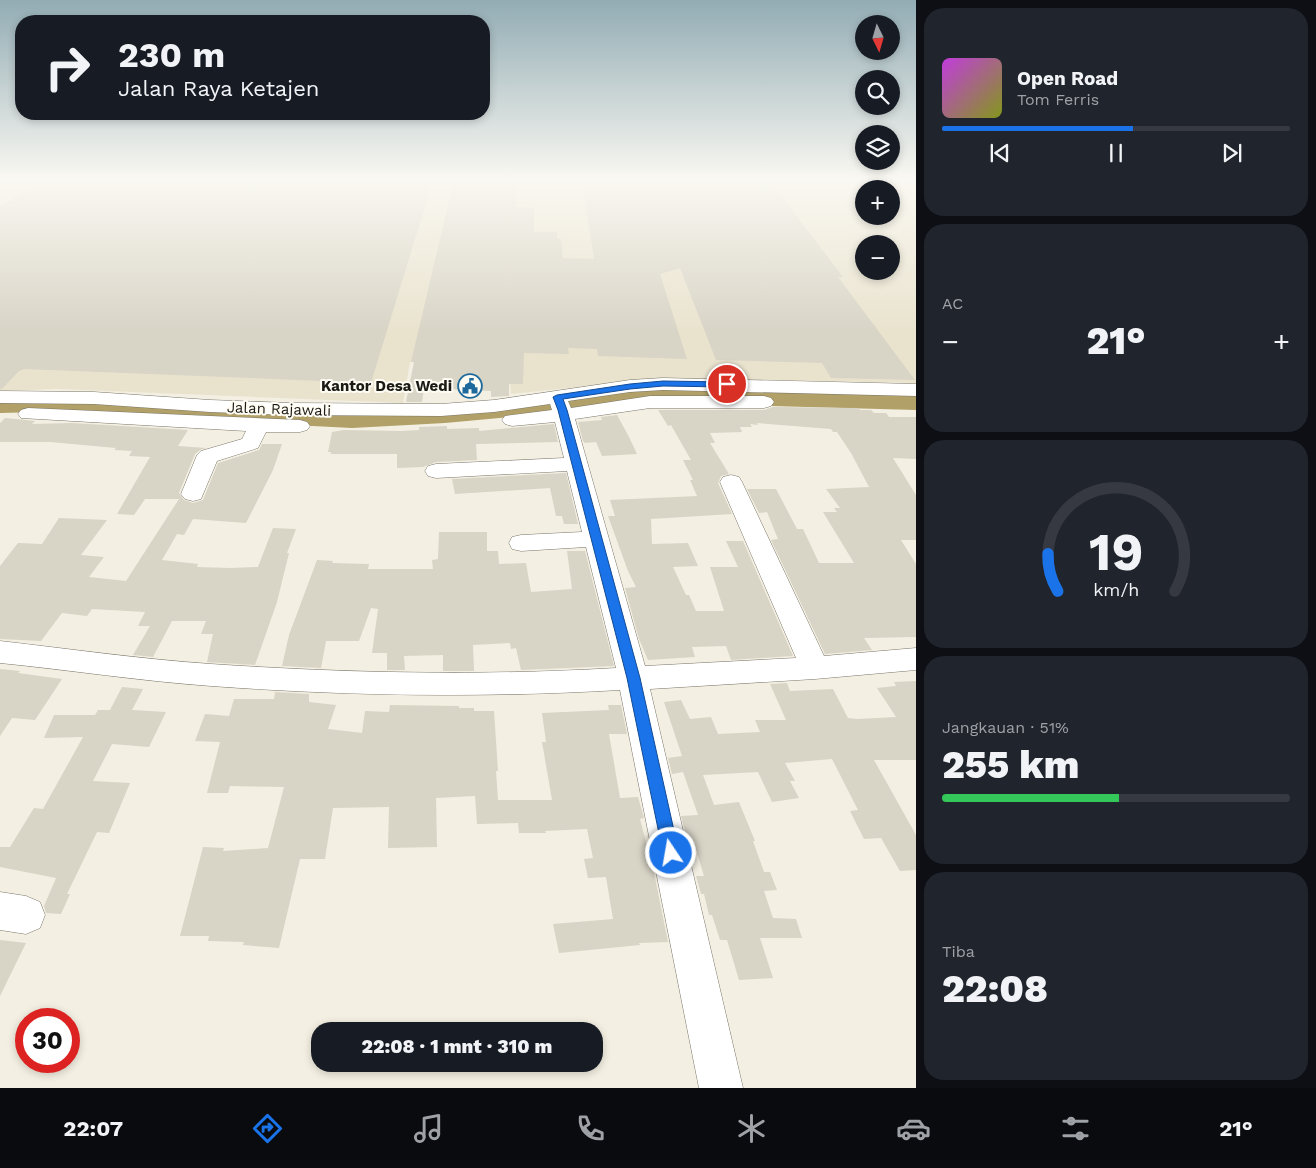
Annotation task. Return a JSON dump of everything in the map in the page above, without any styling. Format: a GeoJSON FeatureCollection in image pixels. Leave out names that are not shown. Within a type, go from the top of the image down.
{"type":"FeatureCollection","features":[{"type":"Feature","properties":{"kind":"street"},"geometry":{"type":"LineString","coordinates":[[0,414],[91,415],[259,426],[405,427],[453,425],[561,406],[630,386],[674,383],[916,390]]}},
{"type":"Feature","properties":{"kind":"street","name":"Jalan Rajawali"},"geometry":{"type":"LineString","coordinates":[[0,397],[86,397],[210,406],[375,411],[561,406]]}},
{"type":"Feature","properties":{"kind":"street"},"geometry":{"type":"LineString","coordinates":[[561,406],[667,401],[916,407]]}},
{"type":"Feature","properties":{"kind":"street"},"geometry":{"type":"LineString","coordinates":[[561,406],[634,678],[721,1088]]}},
{"type":"Feature","properties":{"kind":"street"},"geometry":{"type":"LineString","coordinates":[[193,494],[205,460],[209,456],[250,443],[259,426]]}},
{"type":"Feature","properties":{"kind":"street"},"geometry":{"type":"LineString","coordinates":[[436,471],[577,464]]}},
{"type":"Feature","properties":{"kind":"street"},"geometry":{"type":"LineString","coordinates":[[730,482],[815,668]]}},
{"type":"Feature","properties":{"kind":"street"},"geometry":{"type":"LineString","coordinates":[[521,543],[597,539]]}},
{"type":"Feature","properties":{"kind":"street"},"geometry":{"type":"LineString","coordinates":[[0,652],[210,675],[389,683],[534,684],[815,668],[916,659]]}},
{"type":"Feature","properties":{"kind":"shaded area"},"geometry":{"type":"Polygon","coordinates":[[[0,231],[916,231],[916,383],[664,378],[511,394],[509,365],[410,362],[403,403],[58,389],[0,391],[0,231]]]}},
{"type":"Feature","properties":{"kind":"building"},"geometry":{"type":"Polygon","coordinates":[[[0,231],[417,231],[371,383],[24,369],[19,371],[0,389],[0,231]]]}},
{"type":"Feature","properties":{"kind":"building"},"geometry":{"type":"Polygon","coordinates":[[[442,231],[557,232],[557,239],[561,239],[563,258],[594,259],[590,231],[808,231],[843,277],[838,277],[915,380],[831,378],[822,363],[716,360],[680,268],[660,274],[687,359],[598,356],[597,349],[568,348],[569,354],[524,353],[523,384],[509,384],[509,396],[491,397],[491,391],[424,388],[422,402],[406,402],[414,362],[411,362],[442,231]]]}},
{"type":"Feature","properties":{"kind":"building"},"geometry":{"type":"Polygon","coordinates":[[[773,407],[858,408],[860,410],[871,410],[874,413],[886,413],[889,417],[916,417],[916,459],[893,458],[916,495],[916,540],[901,540],[916,564],[916,637],[864,638],[872,650],[825,654],[771,540],[778,539],[767,512],[759,513],[747,489],[776,489],[797,529],[803,529],[819,563],[854,563],[823,512],[837,512],[834,508],[840,508],[826,489],[869,487],[851,453],[837,432],[833,432],[831,429],[757,423],[758,425],[750,424],[752,427],[740,427],[742,432],[710,433],[715,443],[710,443],[729,474],[721,476],[718,483],[732,514],[651,519],[652,544],[688,543],[698,566],[673,567],[686,595],[689,595],[696,611],[724,611],[710,567],[738,567],[726,541],[743,541],[793,656],[731,660],[726,646],[692,647],[695,657],[648,660],[639,639],[625,588],[636,587],[628,571],[608,516],[615,516],[610,500],[697,496],[690,480],[693,480],[683,460],[691,460],[671,425],[668,426],[658,410],[764,410],[773,407]]]}},
{"type":"Feature","properties":{"kind":"building"},"geometry":{"type":"Polygon","coordinates":[[[617,415],[637,454],[602,456],[596,442],[585,443],[583,441],[578,422],[602,420],[601,417],[617,415]]]}},
{"type":"Feature","properties":{"kind":"building"},"geometry":{"type":"Polygon","coordinates":[[[5,418],[35,421],[32,424],[72,423],[188,430],[178,446],[206,448],[195,454],[179,493],[184,500],[193,503],[203,500],[218,463],[259,450],[262,444],[282,444],[273,470],[246,523],[193,519],[184,535],[177,534],[162,560],[198,564],[197,567],[258,567],[273,528],[296,529],[287,553],[289,553],[277,602],[255,665],[207,662],[213,634],[201,634],[206,621],[172,621],[153,657],[133,655],[150,626],[138,626],[145,612],[92,609],[87,616],[62,613],[41,641],[0,639],[0,566],[18,543],[42,544],[59,518],[107,520],[81,555],[104,557],[89,577],[126,581],[179,499],[145,499],[134,515],[117,514],[150,457],[129,456],[132,451],[114,450],[116,448],[50,442],[0,442],[0,423],[5,418]]]}},
{"type":"Feature","properties":{"kind":"building"},"geometry":{"type":"Polygon","coordinates":[[[554,424],[558,442],[476,444],[477,460],[436,462],[423,467],[397,468],[397,454],[331,454],[331,452],[328,452],[332,432],[344,430],[402,431],[419,430],[419,427],[447,426],[447,429],[479,428],[479,431],[554,424]]]}},
{"type":"Feature","properties":{"kind":"building"},"geometry":{"type":"Polygon","coordinates":[[[566,473],[578,524],[564,524],[562,516],[556,516],[550,488],[455,494],[452,479],[566,473]]]}},
{"type":"Feature","properties":{"kind":"building"},"geometry":{"type":"Polygon","coordinates":[[[439,532],[487,532],[487,551],[498,551],[499,564],[526,563],[531,592],[572,589],[567,551],[585,551],[614,666],[521,670],[516,648],[511,649],[510,643],[473,645],[474,671],[443,671],[443,655],[404,656],[405,670],[387,670],[387,653],[372,653],[378,609],[371,608],[359,641],[326,641],[321,668],[282,666],[289,635],[317,560],[333,561],[332,563],[369,564],[368,569],[433,569],[432,560],[438,559],[439,532]]]}},
{"type":"Feature","properties":{"kind":"building"},"geometry":{"type":"Polygon","coordinates":[[[0,669],[62,679],[35,720],[12,718],[0,736],[0,669]]]}},
{"type":"Feature","properties":{"kind":"building"},"geometry":{"type":"Polygon","coordinates":[[[916,681],[916,760],[874,760],[916,835],[916,870],[900,871],[881,838],[864,839],[850,811],[858,810],[832,759],[785,763],[795,781],[790,781],[799,798],[772,802],[758,772],[703,775],[714,805],[739,802],[755,841],[753,841],[764,872],[770,872],[777,890],[764,891],[773,918],[796,919],[802,938],[760,938],[773,978],[739,980],[727,940],[720,940],[712,915],[709,915],[704,894],[701,894],[696,876],[704,876],[695,846],[689,847],[681,816],[698,815],[683,772],[672,774],[668,758],[682,756],[664,702],[681,700],[690,719],[711,717],[718,734],[760,732],[755,720],[786,720],[770,684],[787,683],[790,691],[833,689],[848,718],[858,719],[896,717],[877,688],[896,686],[894,682],[916,681]]]}},
{"type":"Feature","properties":{"kind":"building"},"geometry":{"type":"Polygon","coordinates":[[[122,687],[143,689],[132,710],[166,712],[149,747],[112,744],[93,781],[130,783],[109,833],[97,832],[67,894],[70,894],[61,914],[46,913],[44,906],[56,878],[0,867],[0,847],[10,847],[34,808],[43,809],[83,737],[44,738],[54,715],[95,715],[98,710],[110,710],[122,687]]]}},
{"type":"Feature","properties":{"kind":"building"},"geometry":{"type":"Polygon","coordinates":[[[275,692],[309,694],[309,702],[336,705],[328,729],[362,733],[365,711],[389,712],[390,705],[459,706],[459,708],[474,708],[474,711],[494,711],[498,800],[552,800],[542,742],[546,742],[542,713],[609,710],[608,705],[621,705],[627,734],[609,734],[620,798],[638,797],[644,818],[640,819],[654,873],[668,942],[639,943],[640,945],[559,953],[553,924],[613,919],[606,877],[588,878],[584,859],[593,858],[587,829],[545,831],[546,833],[519,833],[518,823],[477,824],[475,796],[436,798],[437,847],[388,848],[389,807],[333,808],[325,859],[300,859],[279,948],[243,945],[244,942],[208,941],[209,936],[180,936],[203,847],[224,848],[223,851],[268,848],[284,787],[230,786],[228,793],[207,793],[220,742],[195,741],[205,714],[229,716],[234,699],[274,699],[275,692]]]}},
{"type":"Feature","properties":{"kind":"building"},"geometry":{"type":"Polygon","coordinates":[[[0,940],[26,943],[0,996],[0,940]]]}},
{"type":"Feature","properties":{"kind":"waterway"},"geometry":{"type":"LineString","coordinates":[[0,405],[40,404],[352,420],[445,415],[666,395],[916,402]]}},
{"type":"Feature","properties":{"kind":"place","name":"Kantor Desa Wedi"},"geometry":{"type":"Point","coordinates":[470,386]}},
{"type":"Feature","properties":{"kind":"route"},"geometry":{"type":"LineString","coordinates":[[671,853],[634,678],[557,397],[630,386],[693,383],[727,384]]}}]}
